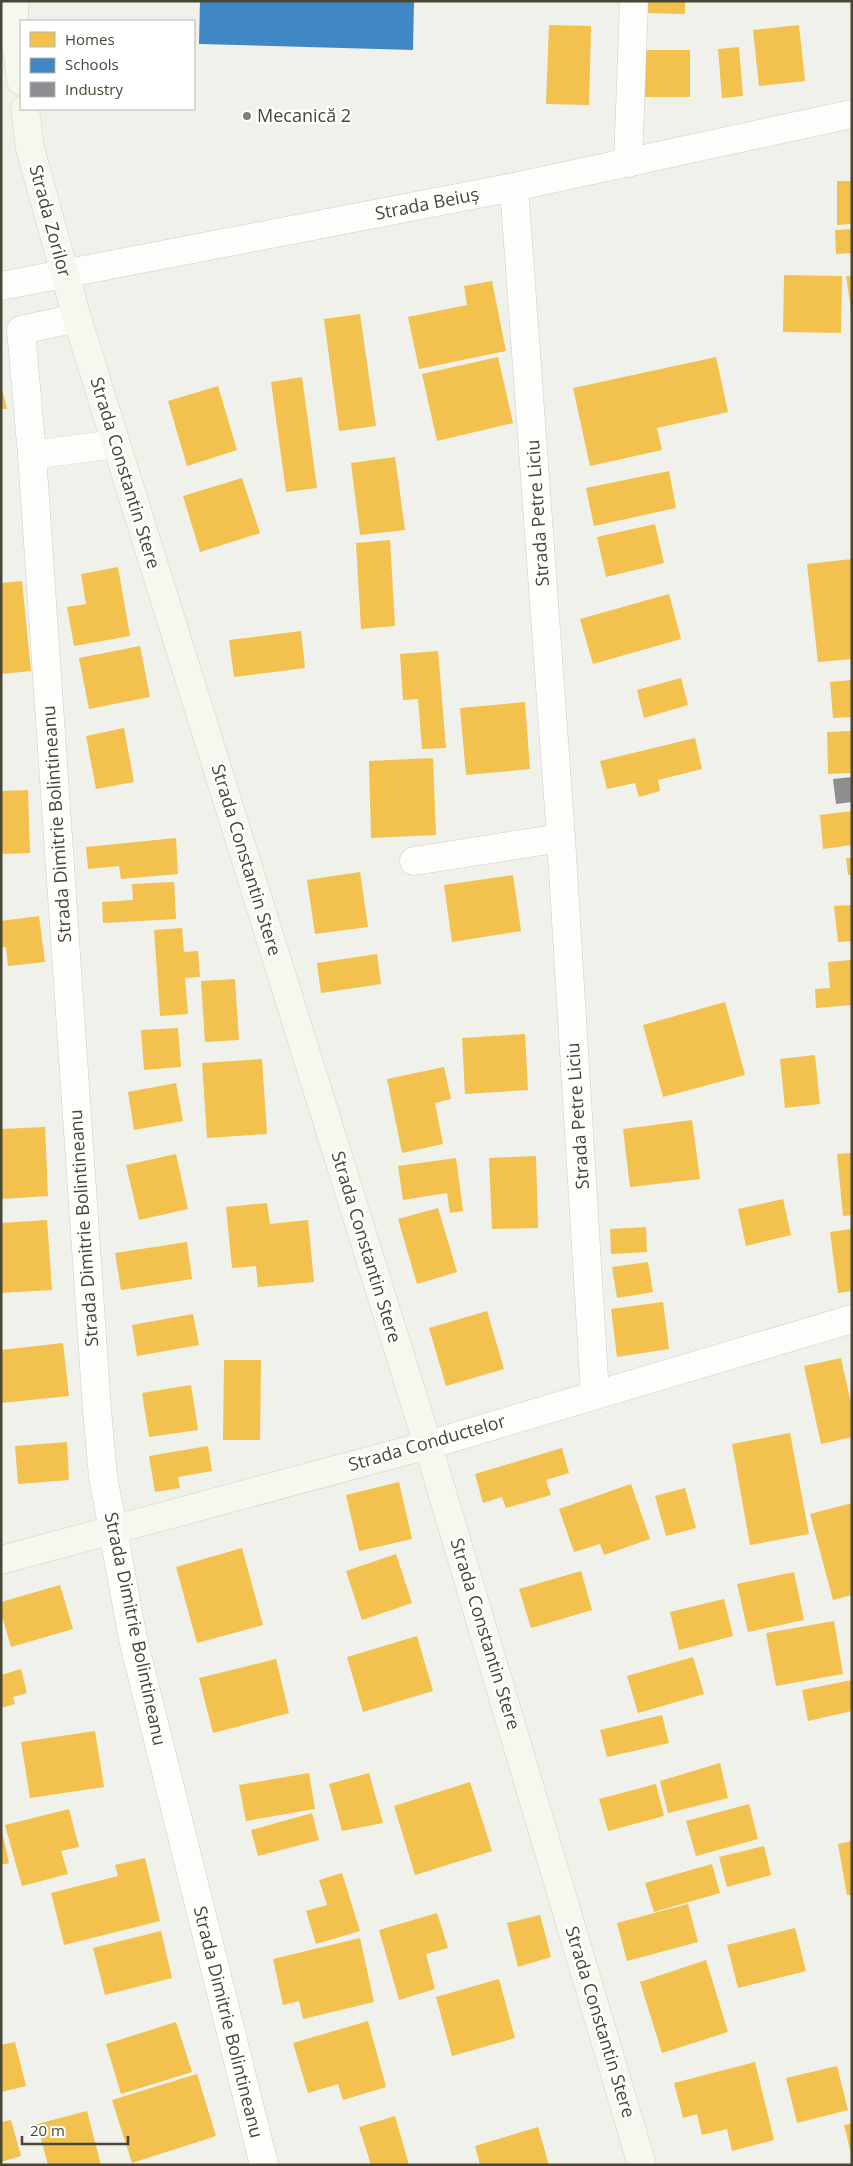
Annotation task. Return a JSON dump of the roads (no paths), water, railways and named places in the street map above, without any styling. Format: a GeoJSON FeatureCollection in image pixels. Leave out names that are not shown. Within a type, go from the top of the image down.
{"type":"FeatureCollection","features":[{"type":"Feature","properties":{"kind":"street"},"geometry":{"type":"LineString","coordinates":[[14,1],[14,26],[20,73]]}},
{"type":"Feature","properties":{"kind":"street"},"geometry":{"type":"LineString","coordinates":[[628,163],[634,1]]}},
{"type":"Feature","properties":{"kind":"street","name":"Strada Zorilor"},"geometry":{"type":"LineString","coordinates":[[25,110],[30,148],[79,324]]}},
{"type":"Feature","properties":{"kind":"street","name":"Strada Beiuș"},"geometry":{"type":"LineString","coordinates":[[1,286],[514,187],[852,114]]}},
{"type":"Feature","properties":{"kind":"street","name":"Strada Petre Liciu"},"geometry":{"type":"LineString","coordinates":[[514,187],[561,838],[595,1394]]}},
{"type":"Feature","properties":{"kind":"street","name":"Strada Dimitrie Bolintineanu"},"geometry":{"type":"LineString","coordinates":[[79,324],[11,332],[32,455],[103,1476],[133,1639],[264,2165]]}},
{"type":"Feature","properties":{"kind":"street","name":"Strada Constantin Stere"},"geometry":{"type":"LineString","coordinates":[[79,324],[428,1444],[642,2165]]}},
{"type":"Feature","properties":{"kind":"street"},"geometry":{"type":"LineString","coordinates":[[32,455],[116,444]]}},
{"type":"Feature","properties":{"kind":"street"},"geometry":{"type":"LineString","coordinates":[[414,861],[561,838]]}},
{"type":"Feature","properties":{"kind":"street","name":"Strada Conductelor"},"geometry":{"type":"LineString","coordinates":[[1,1560],[428,1444],[852,1319]]}},
{"type":"Feature","properties":{"kind":"place","name":"Mecanică 2"},"geometry":{"type":"Point","coordinates":[247,116]}}]}
